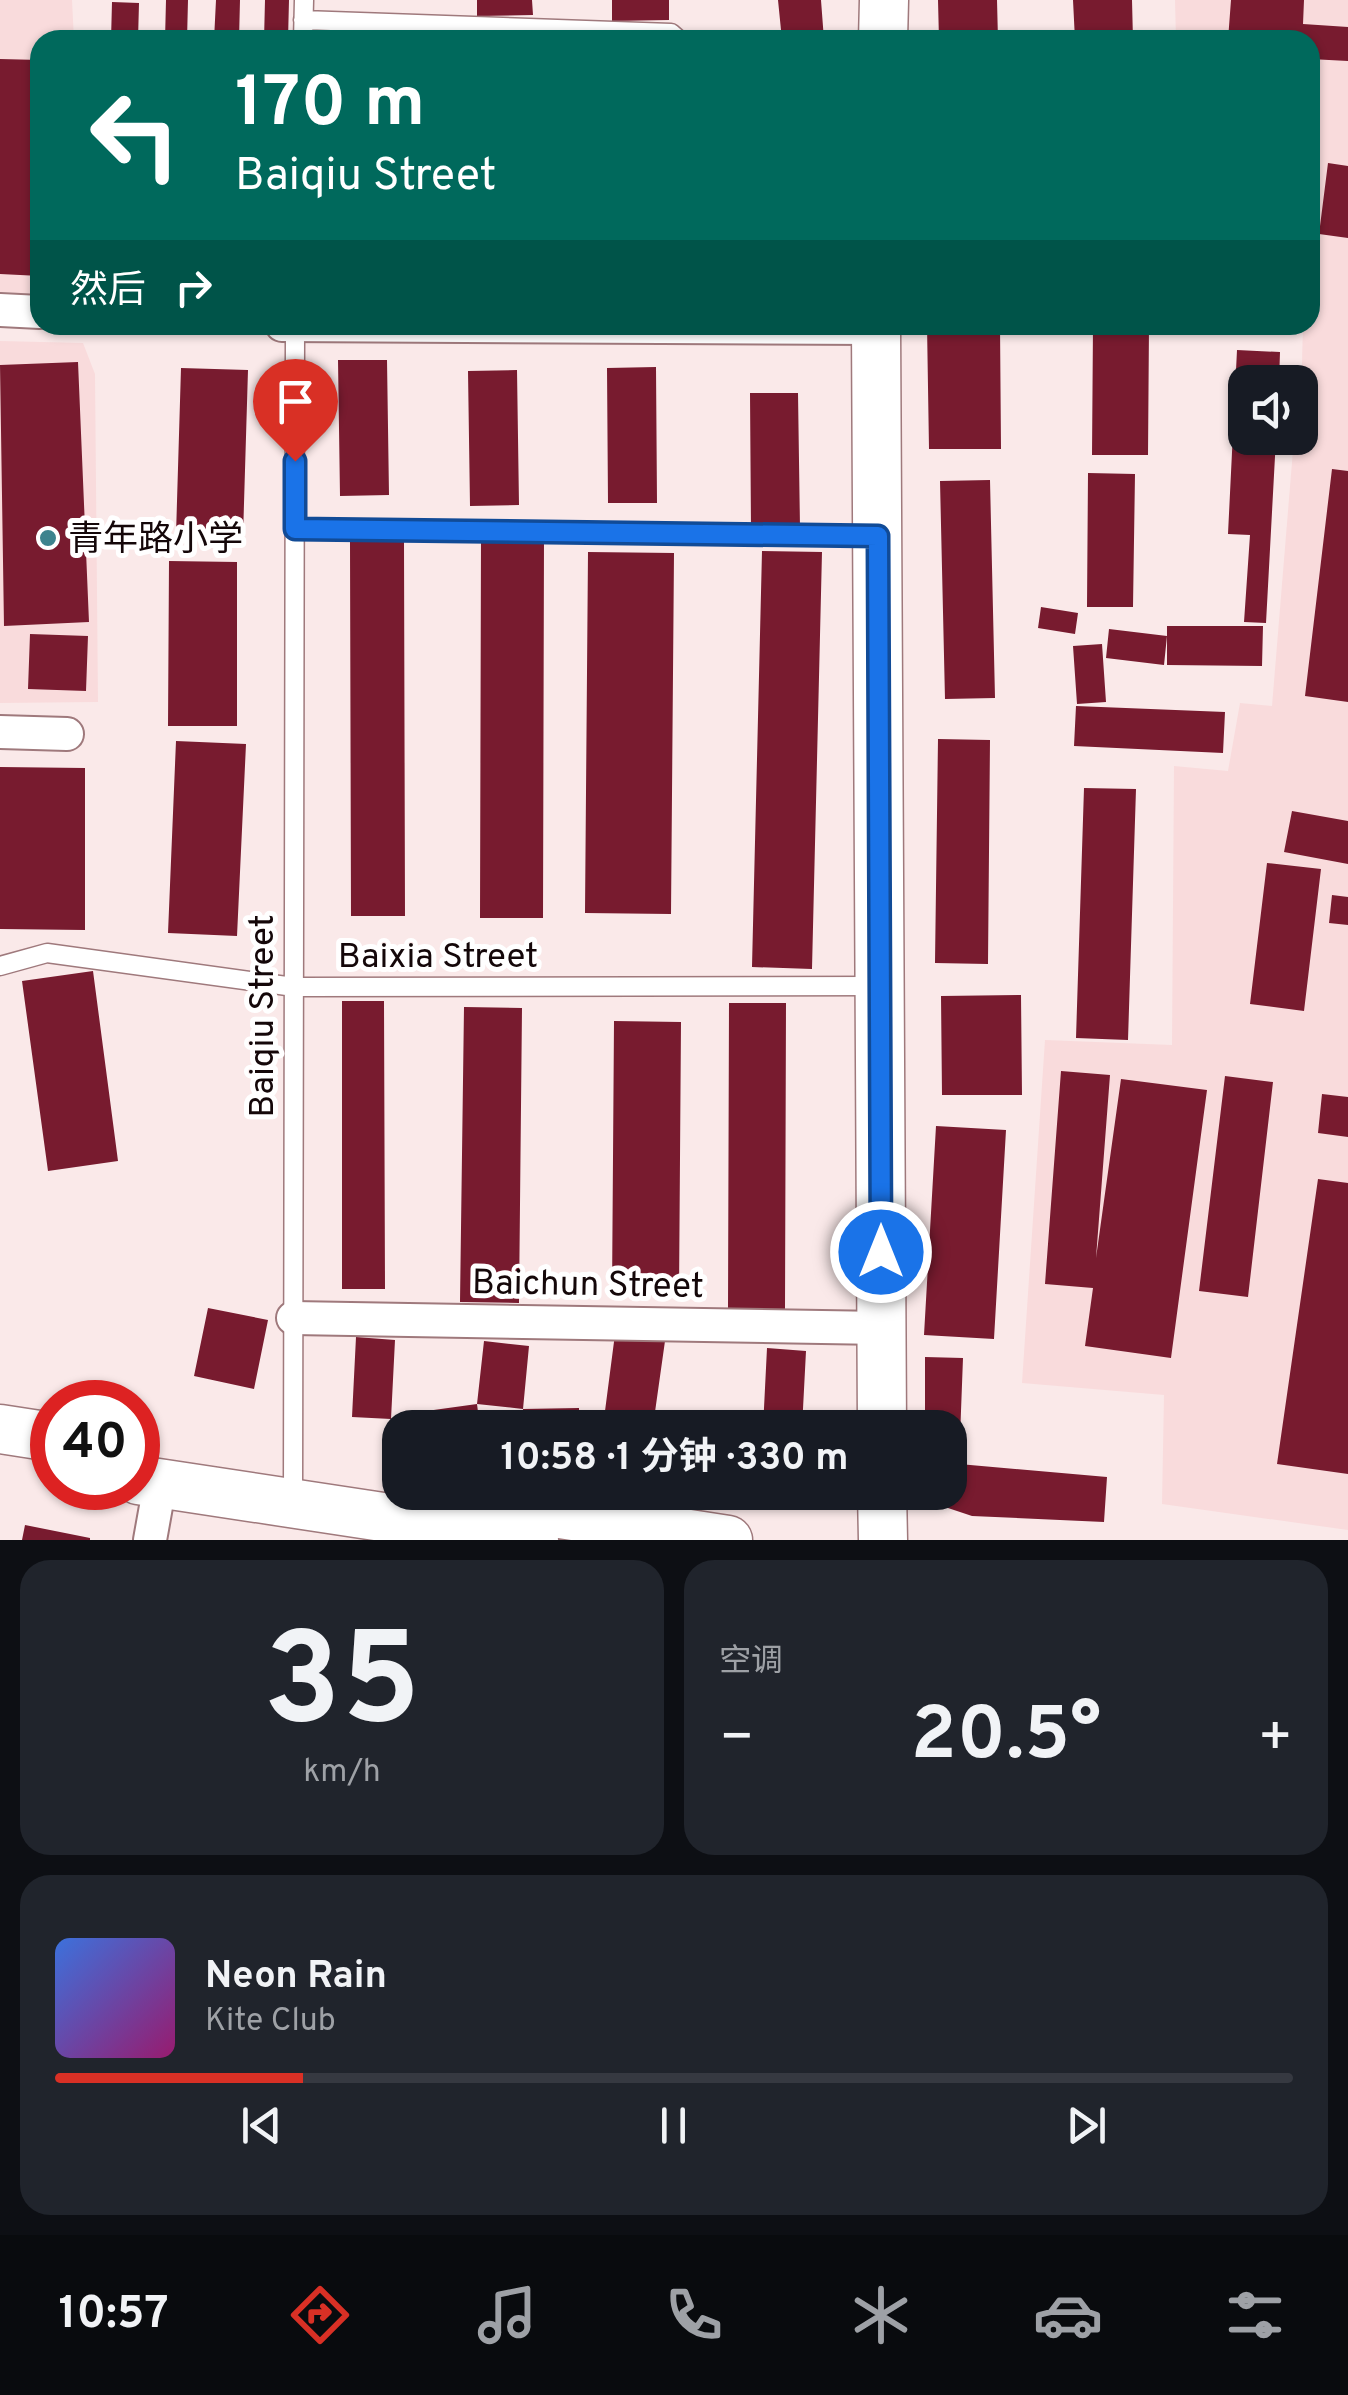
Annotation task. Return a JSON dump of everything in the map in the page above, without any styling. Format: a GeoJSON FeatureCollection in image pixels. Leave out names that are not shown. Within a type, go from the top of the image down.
{"type":"FeatureCollection","features":[{"type":"Feature","properties":{"kind":"street"},"geometry":{"type":"LineString","coordinates":[[883,30],[884,0]]}},
{"type":"Feature","properties":{"kind":"street"},"geometry":{"type":"LineString","coordinates":[[0,310],[30,312]]}},
{"type":"Feature","properties":{"kind":"street"},"geometry":{"type":"LineString","coordinates":[[876,335],[882,1410]]}},
{"type":"Feature","properties":{"kind":"street"},"geometry":{"type":"LineString","coordinates":[[0,732],[66,734]]}},
{"type":"Feature","properties":{"kind":"street","name":"Baichun Street"},"geometry":{"type":"LineString","coordinates":[[293,1318],[882,1328]]}},
{"type":"Feature","properties":{"kind":"street"},"geometry":{"type":"LineString","coordinates":[[0,1429],[30,1434]]}},
{"type":"Feature","properties":{"kind":"street"},"geometry":{"type":"LineString","coordinates":[[0,1461],[30,1465]]}},
{"type":"Feature","properties":{"kind":"street"},"geometry":{"type":"LineString","coordinates":[[160,1473],[293,1488],[382,1490]]}},
{"type":"Feature","properties":{"kind":"street"},"geometry":{"type":"LineString","coordinates":[[293,1488],[534,1540]]}},
{"type":"Feature","properties":{"kind":"street"},"geometry":{"type":"LineString","coordinates":[[148,1510],[150,1540]]}},
{"type":"Feature","properties":{"kind":"street"},"geometry":{"type":"LineString","coordinates":[[536,1510],[728,1540]]}},
{"type":"Feature","properties":{"kind":"street"},"geometry":{"type":"LineString","coordinates":[[882,1510],[882,1540]]}},
{"type":"Feature","properties":{"kind":"lane"},"geometry":{"type":"LineString","coordinates":[[303,30],[304,0]]}},
{"type":"Feature","properties":{"kind":"lane"},"geometry":{"type":"LineString","coordinates":[[303,20],[610,30]]}},
{"type":"Feature","properties":{"kind":"lane","name":"Baiqiu Street"},"geometry":{"type":"LineString","coordinates":[[293,1488],[295,335]]}},
{"type":"Feature","properties":{"kind":"lane"},"geometry":{"type":"LineString","coordinates":[[295,529],[878,536]]}},
{"type":"Feature","properties":{"kind":"lane","name":"Baixia Street"},"geometry":{"type":"LineString","coordinates":[[0,966],[46,954],[294,987],[880,986]]}},
{"type":"Feature","properties":{"kind":"shaded area"},"geometry":{"type":"Polygon","coordinates":[[[0,0],[72,0],[74,30],[30,30],[30,294],[0,292],[0,0]]]}},
{"type":"Feature","properties":{"kind":"shaded area"},"geometry":{"type":"Polygon","coordinates":[[[1175,0],[1348,0],[1348,1530],[1162,1504],[1164,1395],[1022,1383],[1045,1040],[1172,1045],[1174,766],[1228,771],[1240,703],[1272,706],[1293,455],[1318,455],[1318,365],[1302,365],[1303,335],[1320,335],[1320,30],[1176,30],[1175,0]]]}},
{"type":"Feature","properties":{"kind":"shaded area","name":"青年路小学"},"geometry":{"type":"Polygon","coordinates":[[[0,341],[83,343],[95,374],[98,702],[0,703],[0,341]]]}},
{"type":"Feature","properties":{"kind":"building"},"geometry":{"type":"Polygon","coordinates":[[[166,0],[188,0],[187,30],[165,30],[166,0]]]}},
{"type":"Feature","properties":{"kind":"building"},"geometry":{"type":"Polygon","coordinates":[[[216,0],[240,0],[239,30],[214,30],[216,0]]]}},
{"type":"Feature","properties":{"kind":"building"},"geometry":{"type":"Polygon","coordinates":[[[265,0],[289,0],[288,30],[264,30],[265,0]]]}},
{"type":"Feature","properties":{"kind":"building"},"geometry":{"type":"Polygon","coordinates":[[[477,0],[532,0],[533,15],[477,16],[477,0]]]}},
{"type":"Feature","properties":{"kind":"building"},"geometry":{"type":"Polygon","coordinates":[[[612,0],[669,0],[669,20],[612,21],[612,0]]]}},
{"type":"Feature","properties":{"kind":"building"},"geometry":{"type":"Polygon","coordinates":[[[778,0],[821,0],[823,30],[781,30],[778,0]]]}},
{"type":"Feature","properties":{"kind":"building"},"geometry":{"type":"Polygon","coordinates":[[[938,0],[997,0],[998,30],[939,30],[938,0]]]}},
{"type":"Feature","properties":{"kind":"building"},"geometry":{"type":"Polygon","coordinates":[[[1073,0],[1132,0],[1133,30],[1074,30],[1073,0]]]}},
{"type":"Feature","properties":{"kind":"building"},"geometry":{"type":"Polygon","coordinates":[[[1231,0],[1304,0],[1303,24],[1348,27],[1348,61],[1320,60],[1320,30],[1229,30],[1231,0]]]}},
{"type":"Feature","properties":{"kind":"building"},"geometry":{"type":"Polygon","coordinates":[[[112,2],[139,3],[138,30],[111,30],[112,2]]]}},
{"type":"Feature","properties":{"kind":"building"},"geometry":{"type":"Polygon","coordinates":[[[0,59],[30,60],[30,276],[0,274],[0,59]]]}},
{"type":"Feature","properties":{"kind":"building"},"geometry":{"type":"Polygon","coordinates":[[[1328,163],[1348,166],[1348,238],[1320,234],[1328,163]]]}},
{"type":"Feature","properties":{"kind":"building"},"geometry":{"type":"Polygon","coordinates":[[[927,335],[1000,335],[1001,449],[929,449],[927,335]]]}},
{"type":"Feature","properties":{"kind":"building"},"geometry":{"type":"Polygon","coordinates":[[[1093,335],[1149,335],[1148,455],[1092,455],[1093,335]]]}},
{"type":"Feature","properties":{"kind":"building"},"geometry":{"type":"Polygon","coordinates":[[[1237,350],[1280,352],[1280,365],[1236,365],[1237,350]]]}},
{"type":"Feature","properties":{"kind":"building"},"geometry":{"type":"Polygon","coordinates":[[[338,360],[387,360],[389,495],[340,496],[338,360]]]}},
{"type":"Feature","properties":{"kind":"building","name":"青年路小学"},"geometry":{"type":"Polygon","coordinates":[[[78,362],[89,622],[4,626],[0,365],[78,362]]]}},
{"type":"Feature","properties":{"kind":"building"},"geometry":{"type":"Polygon","coordinates":[[[656,367],[657,503],[608,503],[607,368],[656,367]]]}},
{"type":"Feature","properties":{"kind":"building"},"geometry":{"type":"Polygon","coordinates":[[[181,368],[248,370],[243,537],[176,535],[181,368]]]}},
{"type":"Feature","properties":{"kind":"building"},"geometry":{"type":"Polygon","coordinates":[[[517,370],[519,505],[470,506],[468,371],[517,370]]]}},
{"type":"Feature","properties":{"kind":"building"},"geometry":{"type":"Polygon","coordinates":[[[750,393],[798,393],[800,528],[751,529],[750,393]]]}},
{"type":"Feature","properties":{"kind":"building"},"geometry":{"type":"Polygon","coordinates":[[[1232,455],[1275,455],[1266,623],[1244,622],[1250,535],[1228,534],[1232,455]]]}},
{"type":"Feature","properties":{"kind":"building"},"geometry":{"type":"Polygon","coordinates":[[[1332,469],[1348,471],[1348,702],[1305,696],[1332,469]]]}},
{"type":"Feature","properties":{"kind":"building"},"geometry":{"type":"Polygon","coordinates":[[[1088,473],[1135,474],[1133,607],[1087,607],[1088,473]]]}},
{"type":"Feature","properties":{"kind":"building"},"geometry":{"type":"Polygon","coordinates":[[[990,480],[995,698],[945,699],[940,481],[990,480]]]}},
{"type":"Feature","properties":{"kind":"building"},"geometry":{"type":"Polygon","coordinates":[[[481,536],[544,537],[543,918],[480,918],[481,536]]]}},
{"type":"Feature","properties":{"kind":"building"},"geometry":{"type":"Polygon","coordinates":[[[350,542],[404,542],[405,916],[351,916],[350,542]]]}},
{"type":"Feature","properties":{"kind":"building"},"geometry":{"type":"Polygon","coordinates":[[[762,551],[822,552],[812,969],[752,967],[762,551]]]}},
{"type":"Feature","properties":{"kind":"building"},"geometry":{"type":"Polygon","coordinates":[[[588,552],[674,553],[671,914],[585,913],[588,552]]]}},
{"type":"Feature","properties":{"kind":"building"},"geometry":{"type":"Polygon","coordinates":[[[169,561],[237,562],[237,726],[168,726],[169,561]]]}},
{"type":"Feature","properties":{"kind":"building"},"geometry":{"type":"Polygon","coordinates":[[[1041,607],[1078,613],[1075,634],[1038,628],[1041,607]]]}},
{"type":"Feature","properties":{"kind":"building"},"geometry":{"type":"Polygon","coordinates":[[[1167,626],[1263,626],[1262,666],[1167,665],[1167,626]]]}},
{"type":"Feature","properties":{"kind":"building"},"geometry":{"type":"Polygon","coordinates":[[[1109,629],[1167,636],[1164,665],[1106,658],[1109,629]]]}},
{"type":"Feature","properties":{"kind":"building"},"geometry":{"type":"Polygon","coordinates":[[[30,634],[88,636],[86,691],[28,689],[30,634]]]}},
{"type":"Feature","properties":{"kind":"building"},"geometry":{"type":"Polygon","coordinates":[[[1102,644],[1106,702],[1077,704],[1073,646],[1102,644]]]}},
{"type":"Feature","properties":{"kind":"building"},"geometry":{"type":"Polygon","coordinates":[[[1076,706],[1225,712],[1223,753],[1074,746],[1076,706]]]}},
{"type":"Feature","properties":{"kind":"building"},"geometry":{"type":"Polygon","coordinates":[[[938,739],[990,740],[988,964],[935,963],[938,739]]]}},
{"type":"Feature","properties":{"kind":"building"},"geometry":{"type":"Polygon","coordinates":[[[176,741],[246,744],[237,936],[168,933],[176,741]]]}},
{"type":"Feature","properties":{"kind":"building"},"geometry":{"type":"Polygon","coordinates":[[[0,767],[85,768],[85,930],[0,929],[0,767]]]}},
{"type":"Feature","properties":{"kind":"building"},"geometry":{"type":"Polygon","coordinates":[[[1084,788],[1136,789],[1128,1040],[1076,1038],[1084,788]]]}},
{"type":"Feature","properties":{"kind":"building"},"geometry":{"type":"Polygon","coordinates":[[[1292,811],[1348,821],[1348,864],[1284,852],[1292,811]]]}},
{"type":"Feature","properties":{"kind":"building"},"geometry":{"type":"Polygon","coordinates":[[[1267,863],[1321,869],[1304,1011],[1250,1004],[1267,863]]]}},
{"type":"Feature","properties":{"kind":"building"},"geometry":{"type":"Polygon","coordinates":[[[1332,895],[1348,897],[1348,925],[1329,923],[1332,895]]]}},
{"type":"Feature","properties":{"kind":"building"},"geometry":{"type":"Polygon","coordinates":[[[93,971],[118,1161],[48,1171],[22,981],[93,971]]]}},
{"type":"Feature","properties":{"kind":"building"},"geometry":{"type":"Polygon","coordinates":[[[1021,995],[1022,1095],[942,1095],[941,996],[1021,995]]]}},
{"type":"Feature","properties":{"kind":"building"},"geometry":{"type":"Polygon","coordinates":[[[342,1001],[384,1001],[385,1289],[342,1289],[342,1001]]]}},
{"type":"Feature","properties":{"kind":"building"},"geometry":{"type":"Polygon","coordinates":[[[729,1003],[786,1003],[785,1310],[728,1310],[729,1003]]]}},
{"type":"Feature","properties":{"kind":"building"},"geometry":{"type":"Polygon","coordinates":[[[464,1007],[522,1008],[519,1303],[460,1302],[464,1007]]]}},
{"type":"Feature","properties":{"kind":"building"},"geometry":{"type":"Polygon","coordinates":[[[614,1021],[681,1022],[679,1294],[612,1294],[614,1021]]]}},
{"type":"Feature","properties":{"kind":"building"},"geometry":{"type":"Polygon","coordinates":[[[1061,1071],[1110,1075],[1096,1258],[1121,1079],[1207,1090],[1171,1358],[1085,1346],[1093,1288],[1045,1284],[1061,1071]]]}},
{"type":"Feature","properties":{"kind":"building"},"geometry":{"type":"Polygon","coordinates":[[[1225,1076],[1273,1082],[1248,1297],[1199,1291],[1225,1076]]]}},
{"type":"Feature","properties":{"kind":"building"},"geometry":{"type":"Polygon","coordinates":[[[1322,1094],[1348,1097],[1348,1137],[1318,1133],[1322,1094]]]}},
{"type":"Feature","properties":{"kind":"building"},"geometry":{"type":"Polygon","coordinates":[[[936,1126],[1006,1130],[994,1339],[924,1335],[936,1126]]]}},
{"type":"Feature","properties":{"kind":"building"},"geometry":{"type":"Polygon","coordinates":[[[1318,1179],[1348,1183],[1348,1474],[1277,1464],[1318,1179]]]}},
{"type":"Feature","properties":{"kind":"building"},"geometry":{"type":"Polygon","coordinates":[[[208,1308],[268,1320],[254,1389],[194,1376],[208,1308]]]}},
{"type":"Feature","properties":{"kind":"building"},"geometry":{"type":"Polygon","coordinates":[[[615,1334],[665,1341],[655,1410],[605,1410],[615,1334]]]}},
{"type":"Feature","properties":{"kind":"building"},"geometry":{"type":"Polygon","coordinates":[[[356,1337],[395,1340],[391,1410],[382,1410],[382,1419],[352,1417],[356,1337]]]}},
{"type":"Feature","properties":{"kind":"building"},"geometry":{"type":"Polygon","coordinates":[[[484,1341],[529,1346],[523,1409],[477,1404],[484,1341]]]}},
{"type":"Feature","properties":{"kind":"building"},"geometry":{"type":"Polygon","coordinates":[[[767,1348],[806,1351],[803,1410],[764,1410],[767,1348]]]}},
{"type":"Feature","properties":{"kind":"building"},"geometry":{"type":"Polygon","coordinates":[[[925,1357],[963,1358],[961,1410],[925,1410],[925,1357]]]}},
{"type":"Feature","properties":{"kind":"building"},"geometry":{"type":"Polygon","coordinates":[[[477,1404],[478,1410],[434,1410],[477,1404]]]}},
{"type":"Feature","properties":{"kind":"building"},"geometry":{"type":"Polygon","coordinates":[[[579,1408],[579,1410],[523,1410],[579,1408]]]}},
{"type":"Feature","properties":{"kind":"building"},"geometry":{"type":"Polygon","coordinates":[[[967,1465],[1107,1477],[1104,1522],[972,1516],[954,1510],[967,1510],[967,1465]]]}},
{"type":"Feature","properties":{"kind":"building"},"geometry":{"type":"Polygon","coordinates":[[[25,1525],[90,1538],[90,1540],[22,1540],[25,1525]]]}},
{"type":"Feature","properties":{"kind":"place","name":"青年路小学"},"geometry":{"type":"Point","coordinates":[48,538]}},
{"type":"Feature","properties":{"kind":"route"},"geometry":{"type":"LineString","coordinates":[[295,461],[295,529],[878,536],[881,1252]]}}]}
